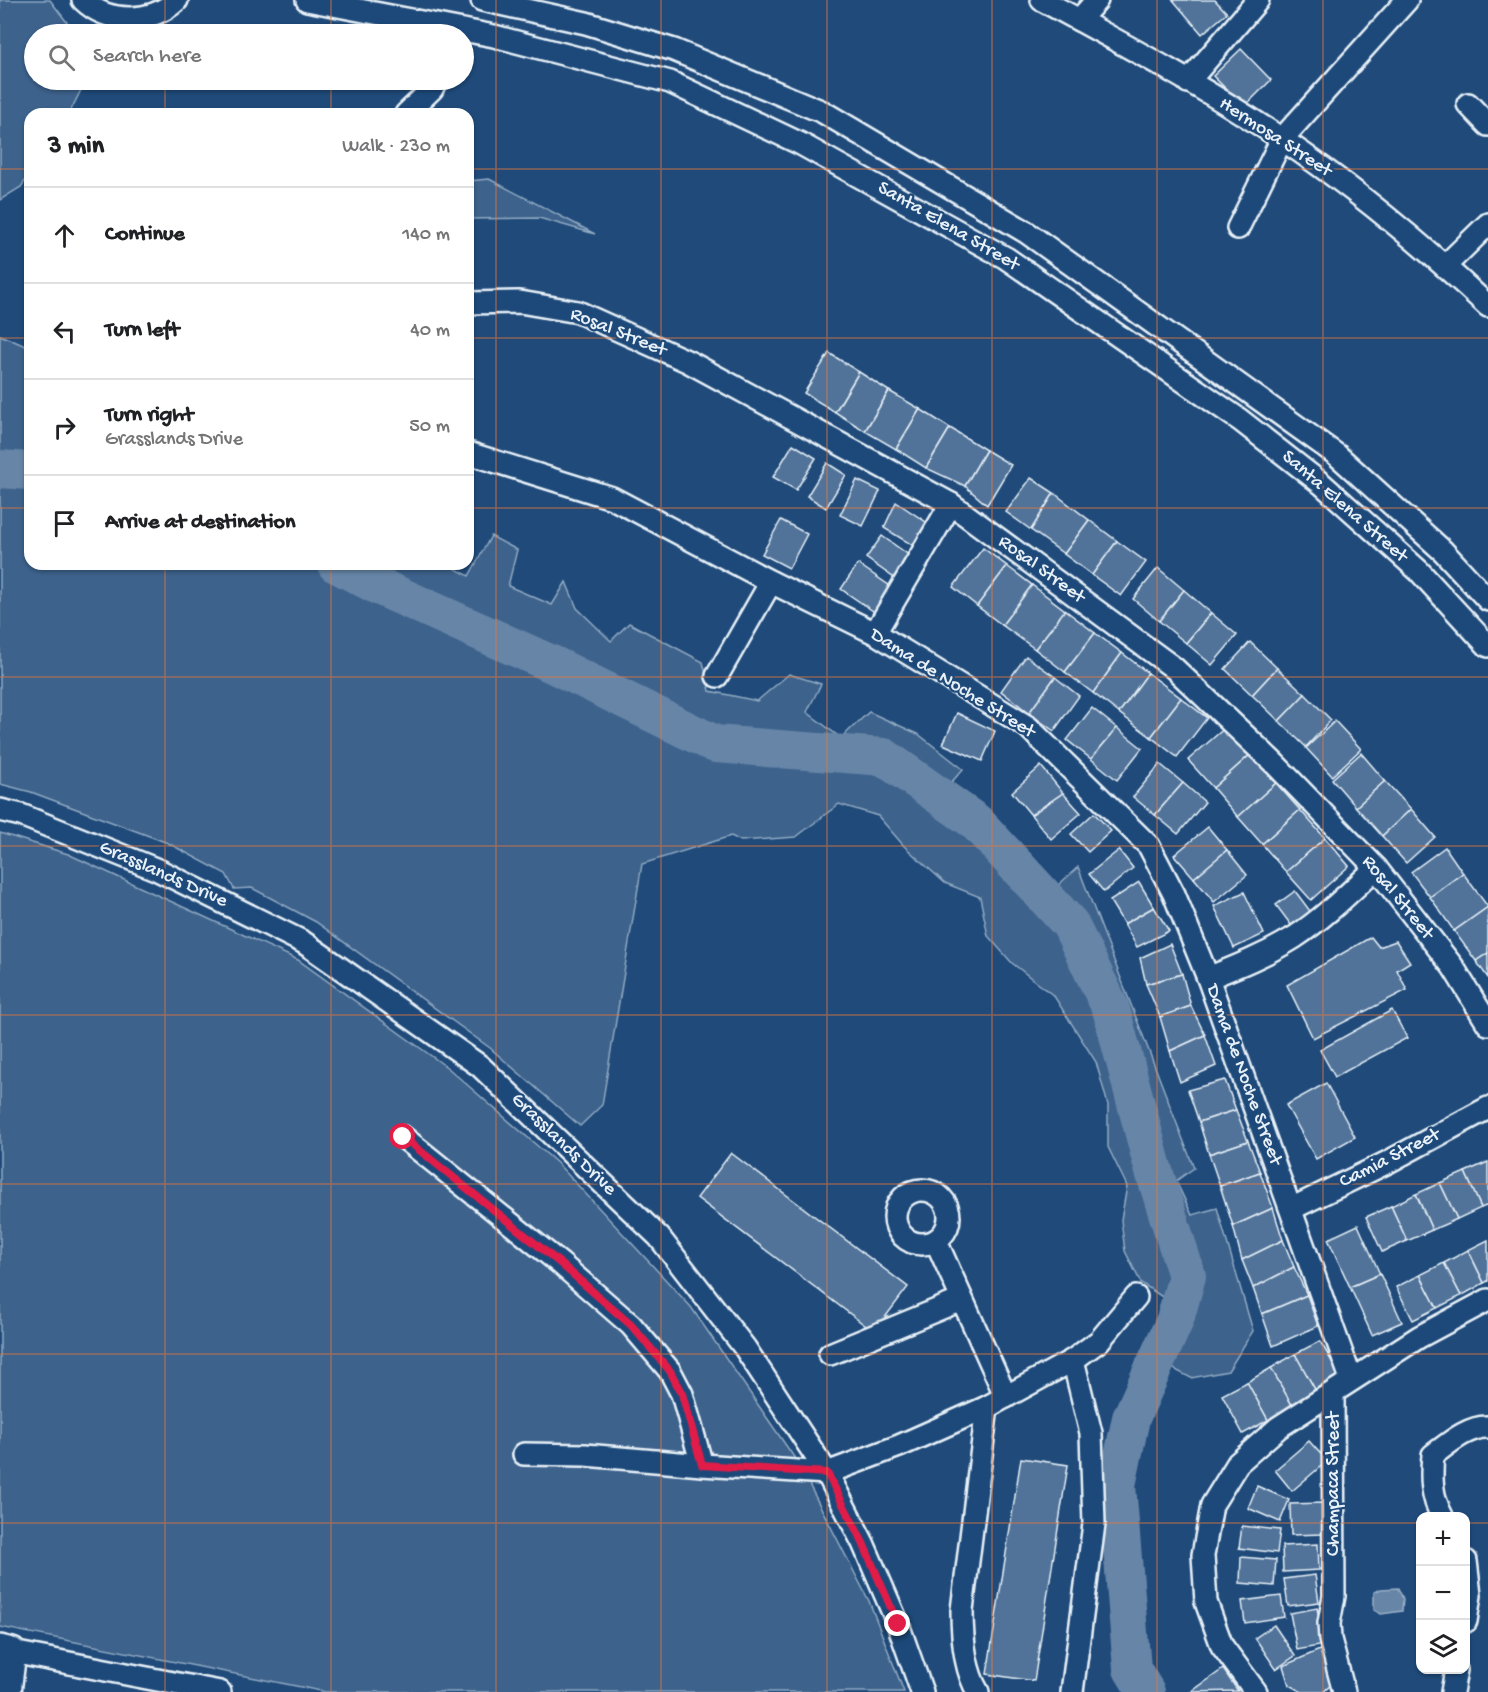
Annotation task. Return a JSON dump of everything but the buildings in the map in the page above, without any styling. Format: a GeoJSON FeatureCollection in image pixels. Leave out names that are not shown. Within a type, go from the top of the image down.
{"type":"FeatureCollection","features":[{"type":"Feature","properties":{"kind":"main road"},"geometry":{"type":"LineString","coordinates":[[6,1650],[7,1692]]}},
{"type":"Feature","properties":{"kind":"street"},"geometry":{"type":"LineString","coordinates":[[83,0],[103,13],[120,18],[138,18],[155,14],[177,0]]}},
{"type":"Feature","properties":{"kind":"street","name":"Santa Elena Street"},"geometry":{"type":"LineString","coordinates":[[306,0],[418,24]]}},
{"type":"Feature","properties":{"kind":"street","name":"Santa Elena Street"},"geometry":{"type":"LineString","coordinates":[[482,0],[586,23],[674,50],[824,112],[1026,232],[1337,455],[1443,551],[1488,600]]}},
{"type":"Feature","properties":{"kind":"street","name":"Hermosa Street"},"geometry":{"type":"LineString","coordinates":[[1042,0],[1188,82],[1282,139],[1359,195],[1445,266],[1488,306]]}},
{"type":"Feature","properties":{"kind":"street"},"geometry":{"type":"LineString","coordinates":[[1079,20],[1097,0]]}},
{"type":"Feature","properties":{"kind":"street"},"geometry":{"type":"LineString","coordinates":[[1188,82],[1258,0]]}},
{"type":"Feature","properties":{"kind":"street"},"geometry":{"type":"LineString","coordinates":[[1239,228],[1282,139],[1407,0]]}},
{"type":"Feature","properties":{"kind":"street","name":"Santa Elena Street"},"geometry":{"type":"LineString","coordinates":[[474,35],[505,39],[670,82],[801,144],[1006,258],[1240,420],[1322,484],[1419,571],[1488,646]]}},
{"type":"Feature","properties":{"kind":"street"},"geometry":{"type":"LineString","coordinates":[[412,108],[431,90]]}},
{"type":"Feature","properties":{"kind":"street"},"geometry":{"type":"LineString","coordinates":[[1468,104],[1488,125]]}},
{"type":"Feature","properties":{"kind":"street"},"geometry":{"type":"LineString","coordinates":[[1445,266],[1488,224]]}},
{"type":"Feature","properties":{"kind":"street","name":"Rosal Street"},"geometry":{"type":"LineString","coordinates":[[474,303],[519,302],[578,312],[689,362],[951,504],[1174,668],[1275,764],[1376,868],[1453,967],[1488,1024]]}},
{"type":"Feature","properties":{"kind":"street","name":"Dama de Noche Street"},"geometry":{"type":"LineString","coordinates":[[474,455],[612,498],[771,582],[875,633],[1029,727],[1149,846],[1174,894],[1208,978],[1351,1379]]}},
{"type":"Feature","properties":{"kind":"street"},"geometry":{"type":"LineString","coordinates":[[875,633],[951,504]]}},
{"type":"Feature","properties":{"kind":"street"},"geometry":{"type":"LineString","coordinates":[[717,676],[771,582]]}},
{"type":"Feature","properties":{"kind":"street","name":"Grasslands Drive"},"geometry":{"type":"LineString","coordinates":[[0,810],[21,815],[158,870],[303,942],[480,1066],[659,1237],[745,1348],[827,1473],[863,1543],[898,1624],[922,1692]]}},
{"type":"Feature","properties":{"kind":"street"},"geometry":{"type":"LineString","coordinates":[[1208,978],[1257,958],[1295,937],[1333,909],[1376,868]]}},
{"type":"Feature","properties":{"kind":"street","name":"Camia Street"},"geometry":{"type":"LineString","coordinates":[[1291,1209],[1388,1162],[1488,1108]]}},
{"type":"Feature","properties":{"kind":"street"},"geometry":{"type":"LineString","coordinates":[[403,1137],[561,1264],[631,1325],[670,1371],[682,1394],[702,1465]]}},
{"type":"Feature","properties":{"kind":"street"},"geometry":{"type":"LineString","coordinates":[[936,1241],[962,1300],[997,1402],[962,1610],[962,1633],[967,1660],[974,1686],[978,1692]]}},
{"type":"Feature","properties":{"kind":"street"},"geometry":{"type":"LineString","coordinates":[[524,1454],[585,1455],[827,1473],[899,1446],[997,1402],[1073,1360],[1099,1341],[1136,1297]]}},
{"type":"Feature","properties":{"kind":"street"},"geometry":{"type":"LineString","coordinates":[[830,1354],[962,1300]]}},
{"type":"Feature","properties":{"kind":"street"},"geometry":{"type":"LineString","coordinates":[[1333,1392],[1419,1337],[1488,1300]]}},
{"type":"Feature","properties":{"kind":"street"},"geometry":{"type":"LineString","coordinates":[[1072,1692],[1094,1524],[1090,1433],[1073,1360]]}},
{"type":"Feature","properties":{"kind":"street","name":"Champaca Street"},"geometry":{"type":"LineString","coordinates":[[1256,1692],[1222,1647],[1206,1602],[1203,1556],[1212,1505],[1238,1463],[1279,1427],[1333,1392]]}},
{"type":"Feature","properties":{"kind":"street","name":"Champaca Street"},"geometry":{"type":"LineString","coordinates":[[1333,1392],[1335,1596],[1329,1623],[1330,1639],[1344,1692]]}},
{"type":"Feature","properties":{"kind":"street"},"geometry":{"type":"LineString","coordinates":[[1440,1512],[1435,1504],[1431,1477],[1433,1455],[1453,1440],[1486,1424]]}},
{"type":"Feature","properties":{"kind":"street"},"geometry":{"type":"LineString","coordinates":[[1466,1620],[1479,1594],[1468,1566]]}},
{"type":"Feature","properties":{"kind":"street"},"geometry":{"type":"LineString","coordinates":[[6,1650],[219,1692]]}},
{"type":"Feature","properties":{"kind":"street"},"geometry":{"type":"LineString","coordinates":[[1452,1692],[1455,1674]]}},
{"type":"Feature","properties":{"kind":"shaded area"},"geometry":{"type":"Polygon","coordinates":[[[0,0],[50,0],[68,24],[24,24],[24,90],[81,90],[72,108],[24,108],[24,183],[0,200],[0,0]]]}},
{"type":"Feature","properties":{"kind":"shaded area"},"geometry":{"type":"Polygon","coordinates":[[[489,179],[595,234],[539,218],[474,219],[474,180],[489,179]]]}},
{"type":"Feature","properties":{"kind":"shaded area"},"geometry":{"type":"Polygon","coordinates":[[[0,335],[24,345],[24,570],[458,570],[469,576],[491,536],[517,550],[508,586],[552,605],[566,582],[577,608],[611,641],[629,623],[703,662],[710,691],[757,701],[789,674],[821,684],[807,712],[841,738],[869,712],[918,734],[963,769],[950,784],[987,814],[1056,887],[1078,867],[1194,1168],[1176,1181],[1192,1215],[1217,1208],[1253,1331],[1228,1371],[1191,1378],[1168,1366],[1164,1298],[1141,1283],[1125,1251],[1121,1220],[1127,1186],[1108,1147],[1108,1105],[1096,1062],[1054,996],[1012,963],[988,936],[980,897],[945,883],[904,846],[878,816],[839,804],[796,837],[741,841],[731,836],[642,864],[602,1105],[580,1126],[490,1048],[316,922],[252,888],[234,889],[226,874],[168,843],[31,792],[0,784],[0,335]]]}},
{"type":"Feature","properties":{"kind":"shaded area"},"geometry":{"type":"Polygon","coordinates":[[[0,833],[68,854],[298,960],[448,1068],[557,1163],[691,1307],[798,1463],[869,1601],[904,1692],[326,1692],[0,1627],[0,833]]]}},
{"type":"Feature","properties":{"kind":"shaded area"},"geometry":{"type":"Polygon","coordinates":[[[1398,1588],[1403,1599],[1402,1611],[1381,1614],[1374,1610],[1374,1592],[1381,1589],[1398,1588]]]}},
{"type":"Feature","properties":{"kind":"waterway"},"geometry":{"type":"LineString","coordinates":[[0,469],[24,471]]}},
{"type":"Feature","properties":{"kind":"waterway"},"geometry":{"type":"LineString","coordinates":[[347,570],[554,665],[715,744],[884,757],[976,822],[1070,924],[1111,1009],[1153,1168],[1187,1276],[1175,1320],[1131,1418],[1117,1485],[1132,1669],[1146,1692]]}},
{"type":"Feature","properties":{"kind":"route"},"geometry":{"type":"LineString","coordinates":[[403,1137],[561,1264],[631,1325],[670,1371],[682,1394],[702,1465],[827,1473],[863,1543],[898,1624]]}}]}
